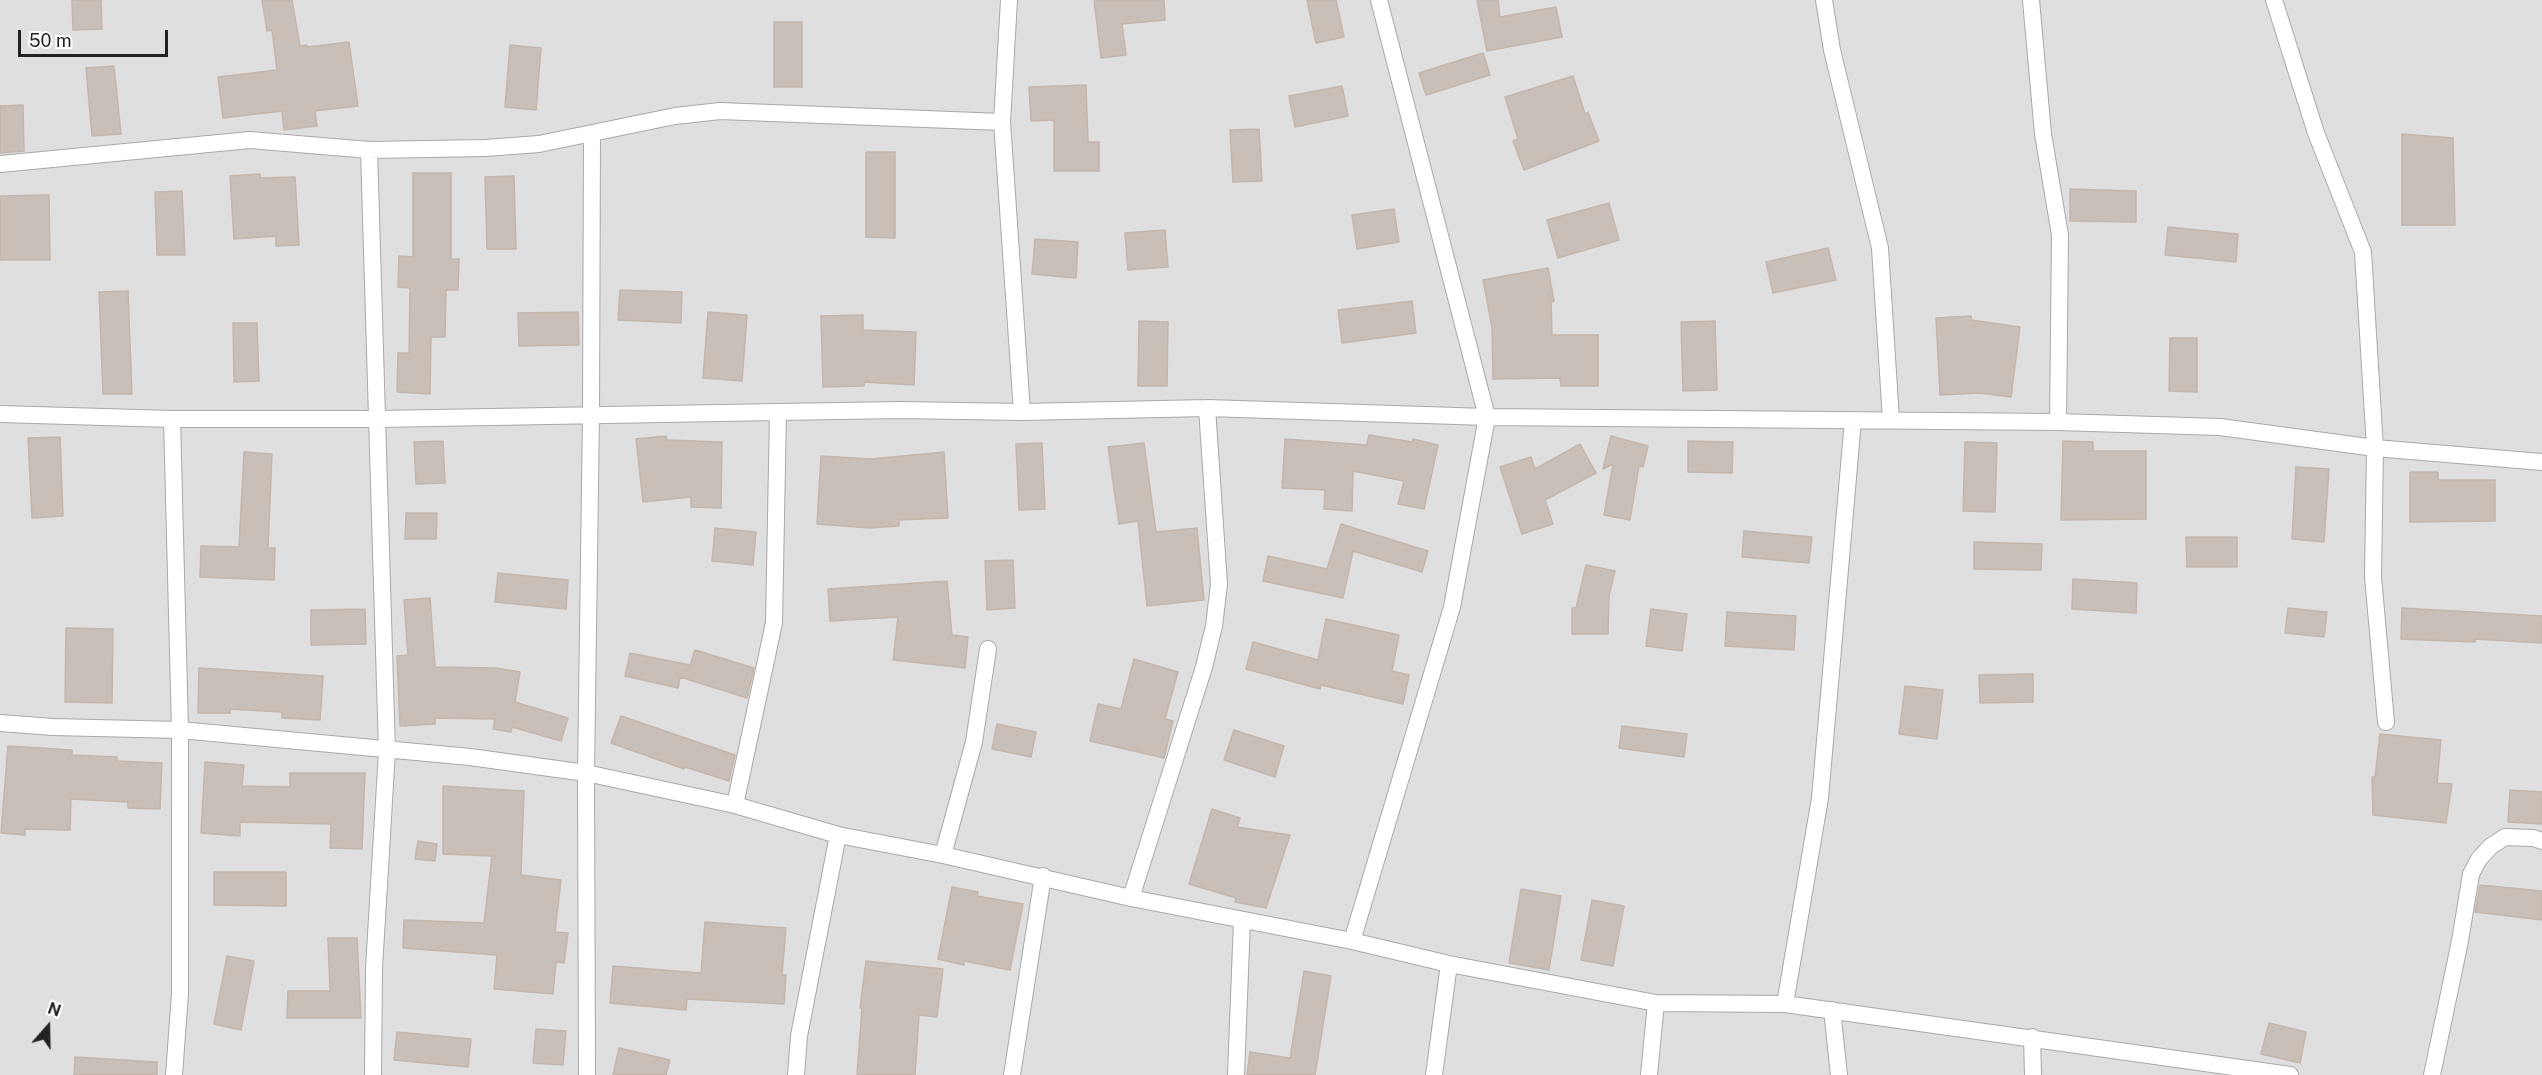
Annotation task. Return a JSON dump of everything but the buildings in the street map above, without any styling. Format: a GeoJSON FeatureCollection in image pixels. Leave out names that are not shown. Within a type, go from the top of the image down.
{"type":"FeatureCollection","features":[{"type":"Feature","properties":{"kind":"street"},"geometry":{"type":"LineString","coordinates":[[1009,0],[1002,122],[1022,412]]}},
{"type":"Feature","properties":{"kind":"street"},"geometry":{"type":"LineString","coordinates":[[1352,941],[1452,608],[1487,417],[1379,0]]}},
{"type":"Feature","properties":{"kind":"street"},"geometry":{"type":"LineString","coordinates":[[1824,0],[1832,50],[1880,248],[1891,420]]}},
{"type":"Feature","properties":{"kind":"street"},"geometry":{"type":"LineString","coordinates":[[2031,0],[2043,134],[2060,235],[2058,422]]}},
{"type":"Feature","properties":{"kind":"street"},"geometry":{"type":"LineString","coordinates":[[2274,0],[2316,133],[2362,252],[2375,448],[2373,577],[2386,722]]}},
{"type":"Feature","properties":{"kind":"street"},"geometry":{"type":"LineString","coordinates":[[0,164],[250,140],[369,150],[485,148],[538,144],[675,116],[720,111],[1002,122]]}},
{"type":"Feature","properties":{"kind":"street"},"geometry":{"type":"LineString","coordinates":[[587,1075],[586,773],[592,133]]}},
{"type":"Feature","properties":{"kind":"street"},"geometry":{"type":"LineString","coordinates":[[369,150],[387,751],[374,968],[374,1075]]}},
{"type":"Feature","properties":{"kind":"street"},"geometry":{"type":"LineString","coordinates":[[1131,898],[1204,667],[1214,626],[1220,584],[1208,408]]}},
{"type":"Feature","properties":{"kind":"street"},"geometry":{"type":"LineString","coordinates":[[0,414],[172,419],[377,419],[778,411],[1022,412],[1208,408],[1487,417],[2058,422],[2220,427],[2375,448],[2542,462]]}},
{"type":"Feature","properties":{"kind":"street"},"geometry":{"type":"LineString","coordinates":[[735,805],[774,623],[778,411]]}},
{"type":"Feature","properties":{"kind":"street"},"geometry":{"type":"LineString","coordinates":[[172,419],[180,730],[180,994],[174,1075]]}},
{"type":"Feature","properties":{"kind":"street"},"geometry":{"type":"LineString","coordinates":[[1785,1004],[1820,798],[1853,420]]}},
{"type":"Feature","properties":{"kind":"street"},"geometry":{"type":"LineString","coordinates":[[943,855],[974,742],[988,649]]}},
{"type":"Feature","properties":{"kind":"street"},"geometry":{"type":"LineString","coordinates":[[0,723],[53,727],[180,730],[470,757],[586,773],[735,805],[838,835],[1042,876],[1131,898],[1352,941],[1449,964],[1656,1003],[1785,1004],[2290,1075]]}},
{"type":"Feature","properties":{"kind":"street"},"geometry":{"type":"LineString","coordinates":[[796,1075],[799,1036],[838,835]]}},
{"type":"Feature","properties":{"kind":"street"},"geometry":{"type":"LineString","coordinates":[[2432,1075],[2460,941],[2470,874],[2479,859],[2491,846],[2505,837],[2533,837],[2542,841]]}},
{"type":"Feature","properties":{"kind":"street"},"geometry":{"type":"LineString","coordinates":[[1012,1075],[1042,876]]}},
{"type":"Feature","properties":{"kind":"street"},"geometry":{"type":"LineString","coordinates":[[1236,1075],[1242,920]]}},
{"type":"Feature","properties":{"kind":"street"},"geometry":{"type":"LineString","coordinates":[[1434,1075],[1449,964]]}},
{"type":"Feature","properties":{"kind":"street"},"geometry":{"type":"LineString","coordinates":[[1649,1075],[1656,1003]]}},
{"type":"Feature","properties":{"kind":"street"},"geometry":{"type":"LineString","coordinates":[[1832,1010],[1839,1075]]}},
{"type":"Feature","properties":{"kind":"street"},"geometry":{"type":"LineString","coordinates":[[2032,1037],[2033,1075]]}},
{"type":"Feature","properties":{"kind":"shaded area"},"geometry":{"type":"Polygon","coordinates":[[[0,0],[2542,0],[2542,1075],[0,1075],[0,0]]]}}]}
